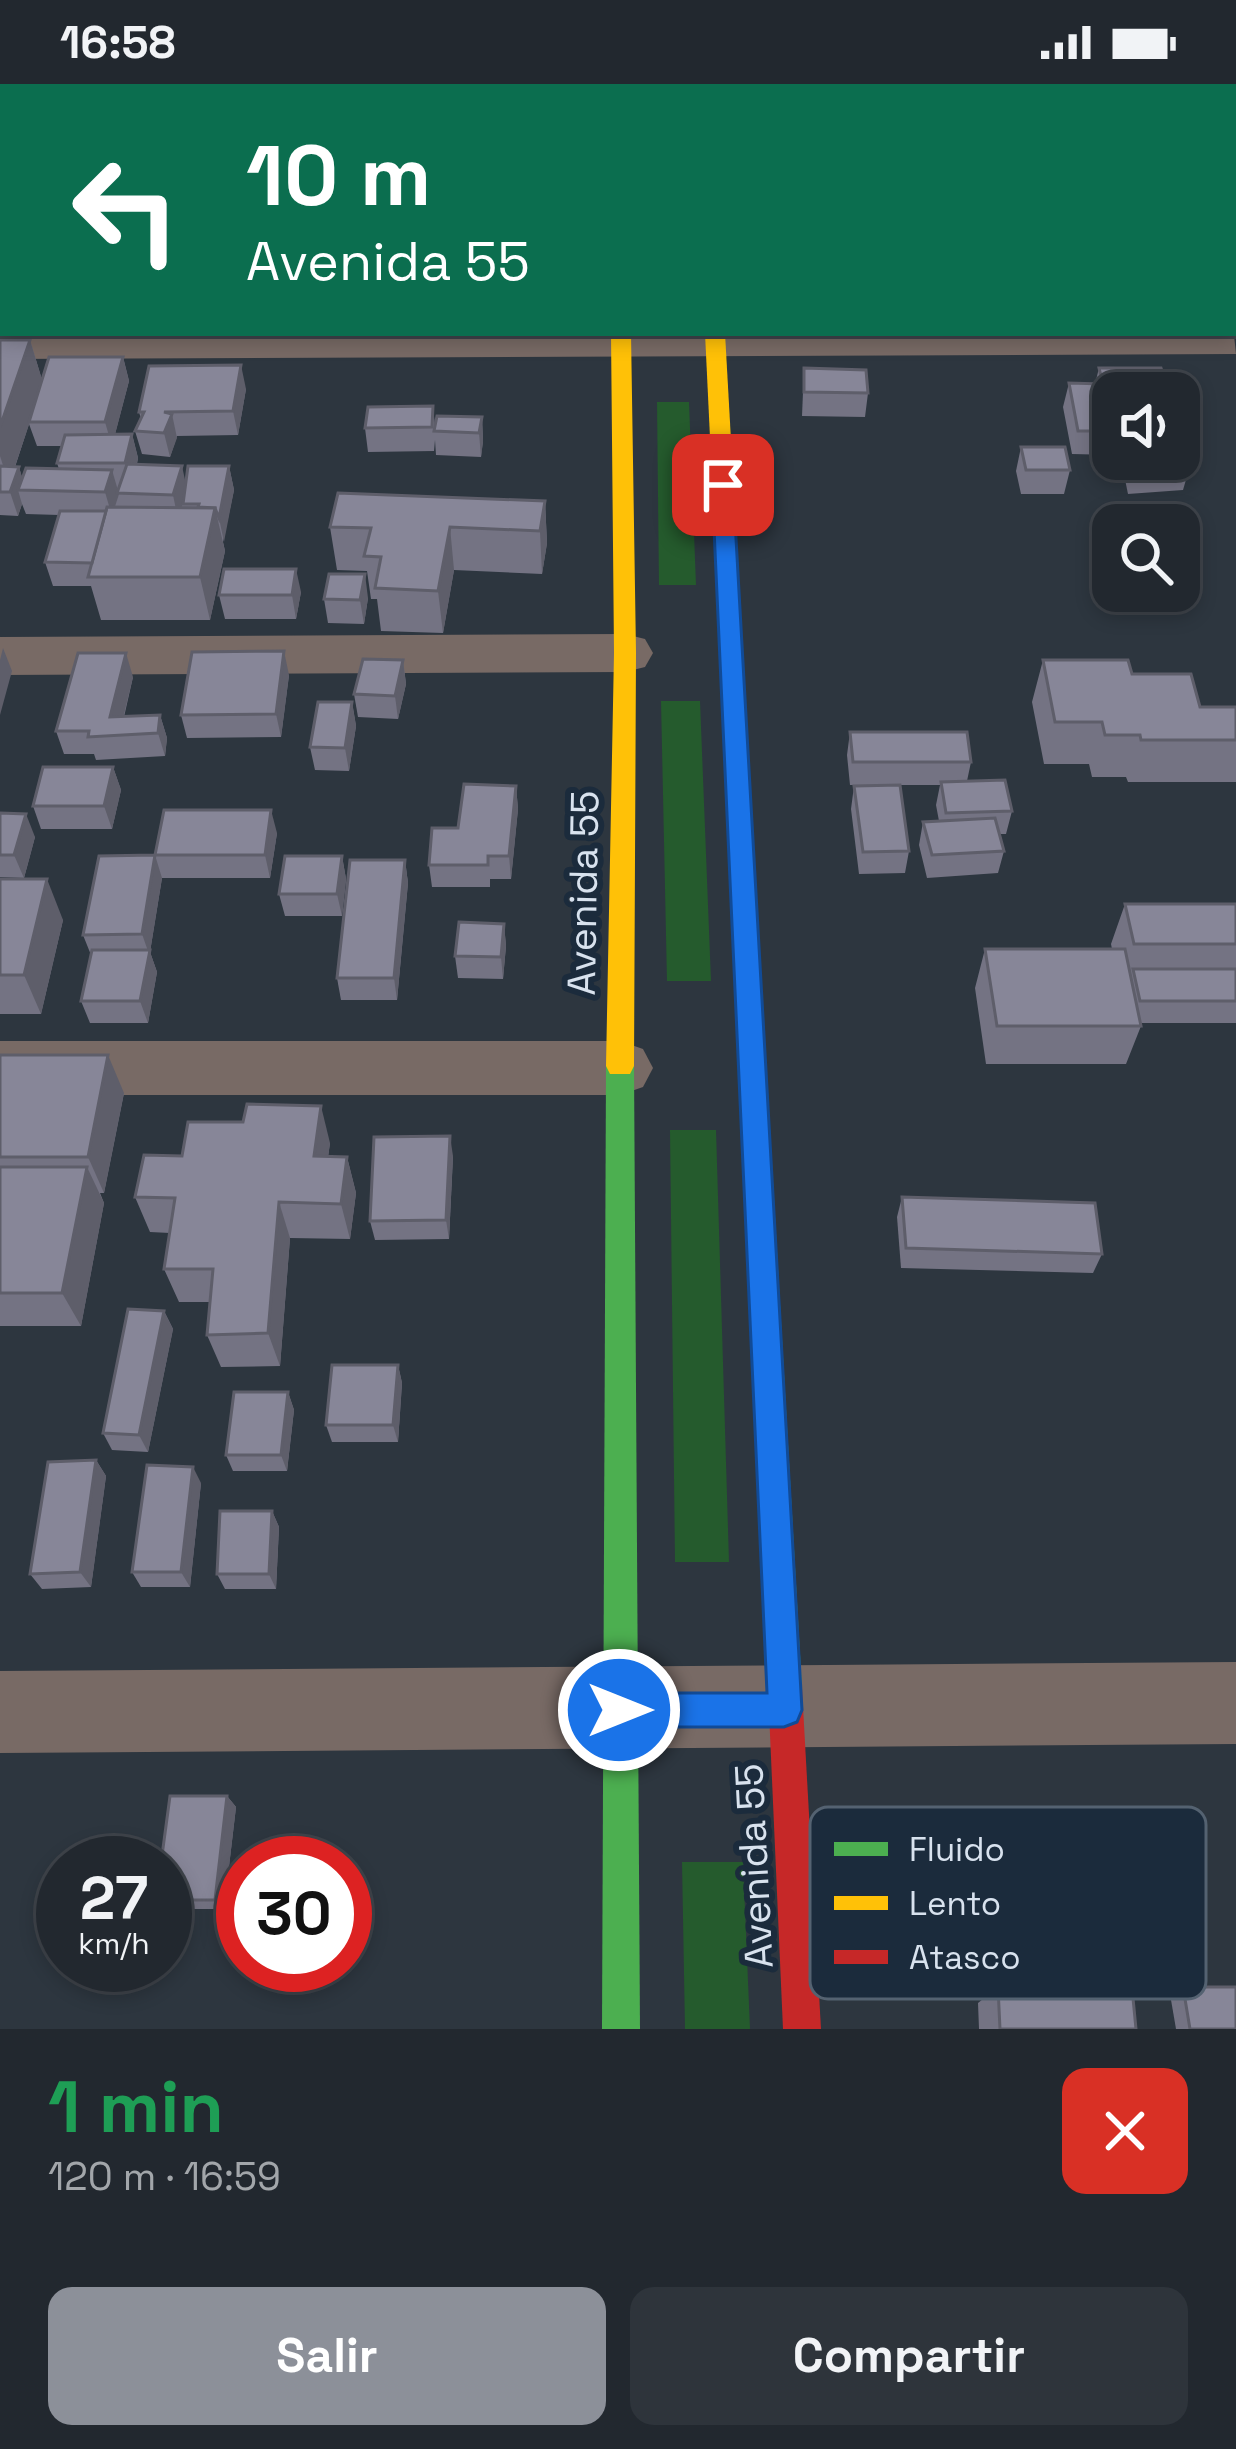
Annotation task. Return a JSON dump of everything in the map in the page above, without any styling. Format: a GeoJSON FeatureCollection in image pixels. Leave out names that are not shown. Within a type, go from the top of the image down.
{"type":"FeatureCollection","features":[{"type":"Feature","properties":{"kind":"street"},"geometry":{"type":"LineString","coordinates":[[0,345],[621,338],[1236,340]]}},
{"type":"Feature","properties":{"kind":"street","name":"Avenida 55"},"geometry":{"type":"LineString","coordinates":[[621,338],[625,653],[620,1067],[621,2029]]}},
{"type":"Feature","properties":{"kind":"street","name":"Avenida 55"},"geometry":{"type":"LineString","coordinates":[[715,338],[802,2029]]}},
{"type":"Feature","properties":{"kind":"street"},"geometry":{"type":"LineString","coordinates":[[0,656],[625,653]]}},
{"type":"Feature","properties":{"kind":"street"},"geometry":{"type":"LineString","coordinates":[[0,1068],[620,1067]]}},
{"type":"Feature","properties":{"kind":"street"},"geometry":{"type":"LineString","coordinates":[[0,1712],[784,1710],[1236,1702]]}},
{"type":"Feature","properties":{"kind":"green space"},"geometry":{"type":"Polygon","coordinates":[[[657,402],[689,402],[696,585],[659,585],[657,402]]]}},
{"type":"Feature","properties":{"kind":"green space"},"geometry":{"type":"Polygon","coordinates":[[[661,701],[700,701],[711,981],[667,981],[661,701]]]}},
{"type":"Feature","properties":{"kind":"green space"},"geometry":{"type":"Polygon","coordinates":[[[670,1130],[716,1130],[729,1562],[675,1562],[670,1130]]]}},
{"type":"Feature","properties":{"kind":"green space"},"geometry":{"type":"Polygon","coordinates":[[[682,1862],[743,1862],[750,2029],[685,2029],[682,1862]]]}},
{"type":"Feature","properties":{"kind":"building"},"geometry":{"type":"Polygon","coordinates":[[[0,340],[30,340],[0,427],[0,340]]]}},
{"type":"Feature","properties":{"kind":"building"},"geometry":{"type":"Polygon","coordinates":[[[49,357],[123,357],[105,422],[29,422],[49,357]]]}},
{"type":"Feature","properties":{"kind":"building"},"geometry":{"type":"Polygon","coordinates":[[[241,365],[233,411],[164,412],[172,414],[164,433],[135,431],[144,412],[139,412],[149,366],[241,365]]]}},
{"type":"Feature","properties":{"kind":"building"},"geometry":{"type":"Polygon","coordinates":[[[804,368],[866,370],[868,393],[804,392],[804,368]]]}},
{"type":"Feature","properties":{"kind":"building"},"geometry":{"type":"Polygon","coordinates":[[[1099,368],[1161,368],[1162,372],[1100,372],[1099,368]]]}},
{"type":"Feature","properties":{"kind":"building"},"geometry":{"type":"Polygon","coordinates":[[[1069,383],[1092,384],[1092,431],[1078,431],[1069,383]]]}},
{"type":"Feature","properties":{"kind":"building"},"geometry":{"type":"Polygon","coordinates":[[[433,406],[432,427],[365,428],[368,407],[433,406]]]}},
{"type":"Feature","properties":{"kind":"building"},"geometry":{"type":"Polygon","coordinates":[[[437,416],[482,417],[479,433],[434,431],[437,416]]]}},
{"type":"Feature","properties":{"kind":"building"},"geometry":{"type":"Polygon","coordinates":[[[132,434],[125,463],[57,463],[65,435],[132,434]]]}},
{"type":"Feature","properties":{"kind":"building"},"geometry":{"type":"Polygon","coordinates":[[[1021,447],[1065,447],[1070,470],[1026,470],[1021,447]]]}},
{"type":"Feature","properties":{"kind":"building"},"geometry":{"type":"Polygon","coordinates":[[[127,464],[182,466],[173,495],[117,493],[127,464]]]}},
{"type":"Feature","properties":{"kind":"building"},"geometry":{"type":"Polygon","coordinates":[[[0,466],[19,467],[10,492],[0,492],[0,466]]]}},
{"type":"Feature","properties":{"kind":"building"},"geometry":{"type":"Polygon","coordinates":[[[188,466],[229,466],[219,518],[215,508],[183,504],[188,466]]]}},
{"type":"Feature","properties":{"kind":"building"},"geometry":{"type":"Polygon","coordinates":[[[26,468],[112,470],[105,492],[18,490],[26,468]]]}},
{"type":"Feature","properties":{"kind":"building"},"geometry":{"type":"Polygon","coordinates":[[[338,493],[545,501],[540,531],[450,527],[438,591],[375,588],[381,557],[364,556],[371,528],[330,527],[338,493]]]}},
{"type":"Feature","properties":{"kind":"building"},"geometry":{"type":"Polygon","coordinates":[[[107,507],[215,508],[200,577],[88,577],[107,507]]]}},
{"type":"Feature","properties":{"kind":"building"},"geometry":{"type":"Polygon","coordinates":[[[60,511],[106,511],[92,563],[45,562],[60,511]]]}},
{"type":"Feature","properties":{"kind":"building"},"geometry":{"type":"Polygon","coordinates":[[[224,569],[296,569],[292,595],[219,595],[224,569]]]}},
{"type":"Feature","properties":{"kind":"building"},"geometry":{"type":"Polygon","coordinates":[[[329,574],[365,574],[360,600],[324,599],[329,574]]]}},
{"type":"Feature","properties":{"kind":"building"},"geometry":{"type":"Polygon","coordinates":[[[284,651],[276,714],[181,715],[192,652],[284,651]]]}},
{"type":"Feature","properties":{"kind":"building"},"geometry":{"type":"Polygon","coordinates":[[[78,653],[126,653],[110,717],[160,715],[158,733],[88,737],[89,731],[56,731],[78,653]]]}},
{"type":"Feature","properties":{"kind":"building"},"geometry":{"type":"Polygon","coordinates":[[[363,659],[403,660],[395,696],[354,694],[363,659]]]}},
{"type":"Feature","properties":{"kind":"building"},"geometry":{"type":"Polygon","coordinates":[[[1043,660],[1128,660],[1132,674],[1191,674],[1200,707],[1236,707],[1236,740],[1141,740],[1140,735],[1105,735],[1102,722],[1055,722],[1043,660]]]}},
{"type":"Feature","properties":{"kind":"building"},"geometry":{"type":"Polygon","coordinates":[[[318,702],[352,702],[345,748],[310,747],[318,702]]]}},
{"type":"Feature","properties":{"kind":"building"},"geometry":{"type":"Polygon","coordinates":[[[850,732],[967,732],[971,762],[853,762],[850,732]]]}},
{"type":"Feature","properties":{"kind":"building"},"geometry":{"type":"Polygon","coordinates":[[[43,767],[113,767],[104,806],[33,806],[43,767]]]}},
{"type":"Feature","properties":{"kind":"building"},"geometry":{"type":"Polygon","coordinates":[[[1005,780],[1012,811],[946,813],[941,782],[1005,780]]]}},
{"type":"Feature","properties":{"kind":"building"},"geometry":{"type":"Polygon","coordinates":[[[464,784],[516,786],[509,856],[488,856],[488,865],[429,865],[432,828],[458,828],[464,784]]]}},
{"type":"Feature","properties":{"kind":"building"},"geometry":{"type":"Polygon","coordinates":[[[900,785],[909,851],[863,852],[854,786],[900,785]]]}},
{"type":"Feature","properties":{"kind":"building"},"geometry":{"type":"Polygon","coordinates":[[[164,810],[271,810],[265,855],[155,855],[164,810]]]}},
{"type":"Feature","properties":{"kind":"building"},"geometry":{"type":"Polygon","coordinates":[[[0,813],[26,814],[14,855],[0,855],[0,813]]]}},
{"type":"Feature","properties":{"kind":"building"},"geometry":{"type":"Polygon","coordinates":[[[995,818],[1004,851],[932,855],[923,822],[995,818]]]}},
{"type":"Feature","properties":{"kind":"building"},"geometry":{"type":"Polygon","coordinates":[[[155,855],[142,934],[83,935],[99,856],[155,855]]]}},
{"type":"Feature","properties":{"kind":"building"},"geometry":{"type":"Polygon","coordinates":[[[285,856],[342,856],[337,894],[279,894],[285,856]]]}},
{"type":"Feature","properties":{"kind":"building"},"geometry":{"type":"Polygon","coordinates":[[[350,860],[405,860],[394,978],[337,978],[350,860]]]}},
{"type":"Feature","properties":{"kind":"building"},"geometry":{"type":"Polygon","coordinates":[[[0,879],[47,879],[24,975],[0,975],[0,879]]]}},
{"type":"Feature","properties":{"kind":"building"},"geometry":{"type":"Polygon","coordinates":[[[1125,904],[1236,904],[1236,944],[1134,944],[1125,904]]]}},
{"type":"Feature","properties":{"kind":"building"},"geometry":{"type":"Polygon","coordinates":[[[459,922],[504,924],[501,957],[455,956],[459,922]]]}},
{"type":"Feature","properties":{"kind":"building"},"geometry":{"type":"Polygon","coordinates":[[[985,949],[1125,949],[1141,1026],[997,1026],[985,949]]]}},
{"type":"Feature","properties":{"kind":"building"},"geometry":{"type":"Polygon","coordinates":[[[92,950],[150,950],[140,1001],[81,1001],[92,950]]]}},
{"type":"Feature","properties":{"kind":"building"},"geometry":{"type":"Polygon","coordinates":[[[1133,969],[1236,969],[1236,1001],[1140,1001],[1133,969]]]}},
{"type":"Feature","properties":{"kind":"building"},"geometry":{"type":"Polygon","coordinates":[[[0,1055],[108,1055],[88,1157],[0,1157],[0,1055]]]}},
{"type":"Feature","properties":{"kind":"building"},"geometry":{"type":"Polygon","coordinates":[[[247,1104],[321,1106],[314,1156],[347,1157],[341,1204],[279,1202],[268,1333],[207,1335],[213,1269],[164,1269],[175,1198],[135,1197],[144,1155],[182,1156],[188,1122],[243,1122],[247,1104]]]}},
{"type":"Feature","properties":{"kind":"building"},"geometry":{"type":"Polygon","coordinates":[[[450,1136],[446,1220],[370,1221],[374,1137],[450,1136]]]}},
{"type":"Feature","properties":{"kind":"building"},"geometry":{"type":"Polygon","coordinates":[[[0,1167],[87,1167],[62,1293],[0,1293],[0,1167]]]}},
{"type":"Feature","properties":{"kind":"building"},"geometry":{"type":"Polygon","coordinates":[[[902,1197],[1095,1203],[1102,1254],[906,1248],[902,1197]]]}},
{"type":"Feature","properties":{"kind":"building"},"geometry":{"type":"Polygon","coordinates":[[[128,1309],[164,1311],[139,1435],[103,1433],[128,1309]]]}},
{"type":"Feature","properties":{"kind":"building"},"geometry":{"type":"Polygon","coordinates":[[[332,1365],[398,1365],[393,1425],[326,1425],[332,1365]]]}},
{"type":"Feature","properties":{"kind":"building"},"geometry":{"type":"Polygon","coordinates":[[[234,1392],[288,1392],[281,1455],[226,1455],[234,1392]]]}},
{"type":"Feature","properties":{"kind":"building"},"geometry":{"type":"Polygon","coordinates":[[[96,1460],[80,1572],[30,1574],[48,1462],[96,1460]]]}},
{"type":"Feature","properties":{"kind":"building"},"geometry":{"type":"Polygon","coordinates":[[[147,1465],[193,1467],[181,1572],[132,1572],[147,1465]]]}},
{"type":"Feature","properties":{"kind":"building"},"geometry":{"type":"Polygon","coordinates":[[[220,1511],[272,1511],[269,1574],[217,1574],[220,1511]]]}},
{"type":"Feature","properties":{"kind":"building"},"geometry":{"type":"Polygon","coordinates":[[[170,1796],[227,1796],[222,1836],[216,1836],[215,1900],[192,1900],[192,1836],[165,1836],[170,1796]]]}},
{"type":"Feature","properties":{"kind":"building"},"geometry":{"type":"Polygon","coordinates":[[[1206,1987],[1236,1987],[1236,2029],[1190,2029],[1185,1999],[1206,1999],[1206,1987]]]}},
{"type":"Feature","properties":{"kind":"building"},"geometry":{"type":"Polygon","coordinates":[[[999,1999],[1133,1999],[1136,2029],[1000,2029],[999,1999]]]}},
{"type":"Feature","properties":{"kind":"traffic: fast"},"geometry":{"type":"LineString","coordinates":[[740,814],[785,1689]]}},
{"type":"Feature","properties":{"kind":"traffic: fast"},"geometry":{"type":"LineString","coordinates":[[620,1066],[621,2029]]}},
{"type":"Feature","properties":{"kind":"traffic: slow"},"geometry":{"type":"LineString","coordinates":[[620,1066],[625,653],[621,336]]}},
{"type":"Feature","properties":{"kind":"traffic: slow"},"geometry":{"type":"LineString","coordinates":[[715,336],[740,814]]}},
{"type":"Feature","properties":{"kind":"traffic: jam"},"geometry":{"type":"LineString","coordinates":[[785,1689],[802,2029]]}},
{"type":"Feature","properties":{"kind":"route"},"geometry":{"type":"LineString","coordinates":[[619,1710],[784,1710],[723,485]]}}]}
